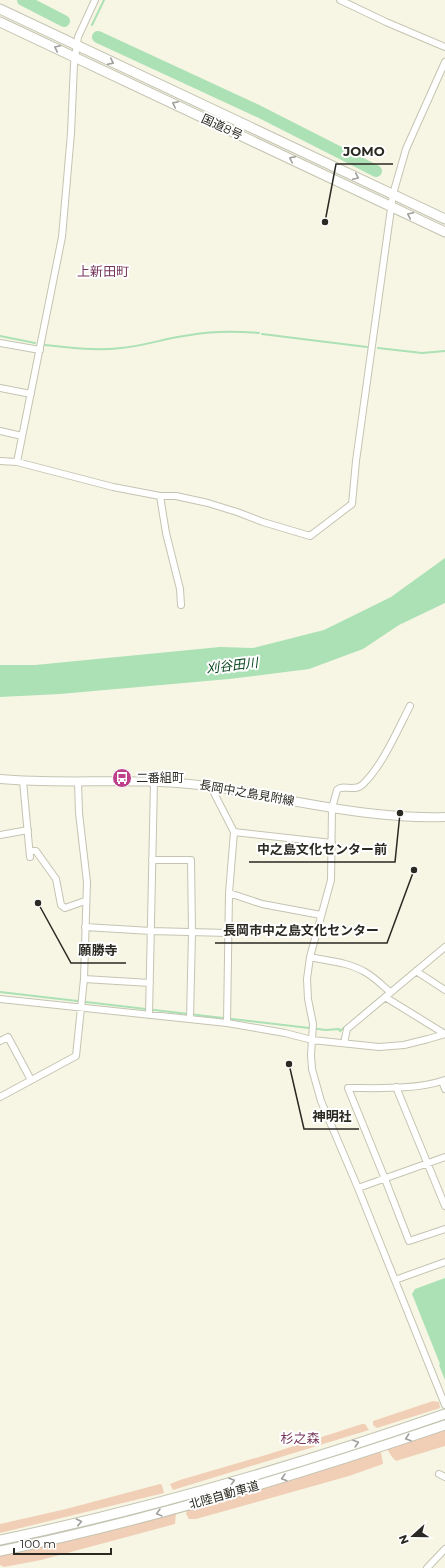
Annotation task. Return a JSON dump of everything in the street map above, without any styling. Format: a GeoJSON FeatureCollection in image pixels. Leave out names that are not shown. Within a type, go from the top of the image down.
{"type":"FeatureCollection","features":[{"type":"Feature","properties":{"kind":"highway","name":"国道8号"},"geometry":{"type":"LineString","coordinates":[[0,10],[445,219]]}},
{"type":"Feature","properties":{"kind":"highway","name":"国道8号"},"geometry":{"type":"LineString","coordinates":[[0,22],[75,56],[445,232]]}},
{"type":"Feature","properties":{"kind":"highway","name":"北陸自動車道"},"geometry":{"type":"LineString","coordinates":[[0,1540],[191,1493],[384,1435],[445,1414]]}},
{"type":"Feature","properties":{"kind":"highway","name":"北陸自動車道"},"geometry":{"type":"LineString","coordinates":[[0,1551],[55,1540],[199,1503],[290,1476],[445,1425]]}},
{"type":"Feature","properties":{"kind":"main road","name":"長岡中之島見附線"},"geometry":{"type":"LineString","coordinates":[[0,779],[78,782],[154,781],[213,787],[332,808],[392,816],[445,817]]}},
{"type":"Feature","properties":{"kind":"street"},"geometry":{"type":"LineString","coordinates":[[17,462],[62,237],[65,213],[75,56],[78,36],[95,0]]}},
{"type":"Feature","properties":{"kind":"street"},"geometry":{"type":"LineString","coordinates":[[340,0],[386,22],[445,47]]}},
{"type":"Feature","properties":{"kind":"street"},"geometry":{"type":"LineString","coordinates":[[0,461],[17,462],[113,487],[160,496],[176,496],[208,503],[310,536],[352,504],[393,194],[406,149],[445,62]]}},
{"type":"Feature","properties":{"kind":"street"},"geometry":{"type":"LineString","coordinates":[[0,343],[40,350]]}},
{"type":"Feature","properties":{"kind":"street"},"geometry":{"type":"LineString","coordinates":[[0,388],[31,394]]}},
{"type":"Feature","properties":{"kind":"street"},"geometry":{"type":"LineString","coordinates":[[0,431],[22,436]]}},
{"type":"Feature","properties":{"kind":"street"},"geometry":{"type":"LineString","coordinates":[[160,496],[166,533],[180,589],[181,605]]}},
{"type":"Feature","properties":{"kind":"street"},"geometry":{"type":"LineString","coordinates":[[410,706],[374,770],[365,782],[357,788],[338,788],[332,808],[331,880],[310,958],[307,988],[313,1024],[311,1055],[312,1069],[321,1101],[358,1188],[445,1405]]}},
{"type":"Feature","properties":{"kind":"street"},"geometry":{"type":"LineString","coordinates":[[23,781],[30,854],[36,851],[56,879],[61,905],[65,908],[85,901]]}},
{"type":"Feature","properties":{"kind":"street"},"geometry":{"type":"LineString","coordinates":[[149,1015],[154,781]]}},
{"type":"Feature","properties":{"kind":"street"},"geometry":{"type":"LineString","coordinates":[[0,1097],[76,1056],[84,979],[85,901],[87,882],[79,813],[78,782]]}},
{"type":"Feature","properties":{"kind":"street"},"geometry":{"type":"LineString","coordinates":[[213,787],[214,793],[234,832],[229,893],[227,1023]]}},
{"type":"Feature","properties":{"kind":"street"},"geometry":{"type":"LineString","coordinates":[[0,835],[28,830]]}},
{"type":"Feature","properties":{"kind":"street"},"geometry":{"type":"LineString","coordinates":[[234,832],[332,843]]}},
{"type":"Feature","properties":{"kind":"street"},"geometry":{"type":"LineString","coordinates":[[152,860],[191,860],[192,932],[190,1019]]}},
{"type":"Feature","properties":{"kind":"street"},"geometry":{"type":"LineString","coordinates":[[229,893],[262,904],[321,915]]}},
{"type":"Feature","properties":{"kind":"street"},"geometry":{"type":"LineString","coordinates":[[85,927],[151,931],[228,933]]}},
{"type":"Feature","properties":{"kind":"street"},"geometry":{"type":"LineString","coordinates":[[344,1043],[347,1029],[445,947]]}},
{"type":"Feature","properties":{"kind":"street"},"geometry":{"type":"LineString","coordinates":[[310,958],[347,964],[366,973],[390,992]]}},
{"type":"Feature","properties":{"kind":"street"},"geometry":{"type":"LineString","coordinates":[[416,972],[445,990]]}},
{"type":"Feature","properties":{"kind":"street"},"geometry":{"type":"LineString","coordinates":[[84,979],[150,983]]}},
{"type":"Feature","properties":{"kind":"street"},"geometry":{"type":"LineString","coordinates":[[385,997],[445,1034]]}},
{"type":"Feature","properties":{"kind":"street"},"geometry":{"type":"LineString","coordinates":[[0,999],[227,1023],[285,1033],[312,1040],[389,1047],[445,1034]]}},
{"type":"Feature","properties":{"kind":"street"},"geometry":{"type":"LineString","coordinates":[[0,1041],[8,1036],[31,1080]]}},
{"type":"Feature","properties":{"kind":"street"},"geometry":{"type":"LineString","coordinates":[[445,1089],[443,1081],[396,1087],[348,1088],[385,1179],[408,1241],[445,1229]]}},
{"type":"Feature","properties":{"kind":"street"},"geometry":{"type":"LineString","coordinates":[[396,1087],[445,1206]]}},
{"type":"Feature","properties":{"kind":"street"},"geometry":{"type":"LineString","coordinates":[[358,1188],[445,1157]]}},
{"type":"Feature","properties":{"kind":"street"},"geometry":{"type":"LineString","coordinates":[[395,1280],[445,1262]]}},
{"type":"Feature","properties":{"kind":"street"},"geometry":{"type":"LineString","coordinates":[[432,1566],[445,1548]]}},
{"type":"Feature","properties":{"kind":"shaded area"},"geometry":{"type":"Polygon","coordinates":[[[433,1401],[439,1402],[440,1408],[377,1428],[373,1425],[373,1421],[433,1401]]]}},
{"type":"Feature","properties":{"kind":"shaded area"},"geometry":{"type":"Polygon","coordinates":[[[365,1424],[369,1430],[173,1490],[170,1484],[269,1454],[365,1424]]]}},
{"type":"Feature","properties":{"kind":"shaded area"},"geometry":{"type":"Polygon","coordinates":[[[445,1430],[445,1446],[396,1461],[387,1449],[445,1430]]]}},
{"type":"Feature","properties":{"kind":"shaded area"},"geometry":{"type":"Polygon","coordinates":[[[381,1452],[383,1464],[349,1476],[196,1519],[189,1519],[186,1514],[187,1510],[381,1452]]]}},
{"type":"Feature","properties":{"kind":"shaded area"},"geometry":{"type":"Polygon","coordinates":[[[160,1484],[162,1485],[164,1493],[0,1533],[0,1524],[66,1509],[160,1484]]]}},
{"type":"Feature","properties":{"kind":"shaded area"},"geometry":{"type":"Polygon","coordinates":[[[176,1513],[175,1524],[41,1560],[4,1567],[0,1565],[0,1556],[176,1513]]]}},
{"type":"Feature","properties":{"kind":"water","name":"刈谷田川"},"geometry":{"type":"Polygon","coordinates":[[[445,558],[445,603],[399,625],[363,649],[309,669],[229,679],[60,694],[0,697],[0,665],[35,665],[220,647],[253,648],[324,630],[391,597],[445,558]]]}},
{"type":"Feature","properties":{"kind":"water"},"geometry":{"type":"Polygon","coordinates":[[[445,1278],[445,1380],[412,1294],[415,1289],[445,1278]]]}},
{"type":"Feature","properties":{"kind":"waterway"},"geometry":{"type":"LineString","coordinates":[[23,0],[64,21]]}},
{"type":"Feature","properties":{"kind":"waterway"},"geometry":{"type":"LineString","coordinates":[[92,25],[104,0]]}},
{"type":"Feature","properties":{"kind":"waterway"},"geometry":{"type":"LineString","coordinates":[[98,37],[258,111],[376,171]]}},
{"type":"Feature","properties":{"kind":"waterway"},"geometry":{"type":"LineString","coordinates":[[45,345],[83,349],[111,349],[147,344],[181,336],[207,333],[259,333]]}},
{"type":"Feature","properties":{"kind":"waterway"},"geometry":{"type":"LineString","coordinates":[[262,334],[367,347]]}},
{"type":"Feature","properties":{"kind":"waterway"},"geometry":{"type":"LineString","coordinates":[[0,336],[35,343]]}},
{"type":"Feature","properties":{"kind":"waterway"},"geometry":{"type":"LineString","coordinates":[[378,348],[422,353],[445,351]]}},
{"type":"Feature","properties":{"kind":"waterway"},"geometry":{"type":"LineString","coordinates":[[358,1016],[418,966]]}},
{"type":"Feature","properties":{"kind":"waterway"},"geometry":{"type":"LineString","coordinates":[[0,992],[326,1030],[339,1029],[340,1031],[346,1026]]}},
{"type":"Feature","properties":{"kind":"place","name":"JOMO"},"geometry":{"type":"Point","coordinates":[325,222]}},
{"type":"Feature","properties":{"kind":"place","name":"二番組町"},"geometry":{"type":"Point","coordinates":[122,778]}},
{"type":"Feature","properties":{"kind":"place","name":"中之島文化センター前"},"geometry":{"type":"Point","coordinates":[400,813]}},
{"type":"Feature","properties":{"kind":"place","name":"長岡市中之島文化センター"},"geometry":{"type":"Point","coordinates":[414,870]}},
{"type":"Feature","properties":{"kind":"place","name":"願勝寺"},"geometry":{"type":"Point","coordinates":[38,903]}},
{"type":"Feature","properties":{"kind":"place","name":"神明社"},"geometry":{"type":"Point","coordinates":[289,1064]}},
{"type":"Feature","properties":{"kind":"district","name":"上新田町"},"geometry":{"type":"Point","coordinates":[103,271]}},
{"type":"Feature","properties":{"kind":"district","name":"杉之森"},"geometry":{"type":"Point","coordinates":[300,1438]}}]}
